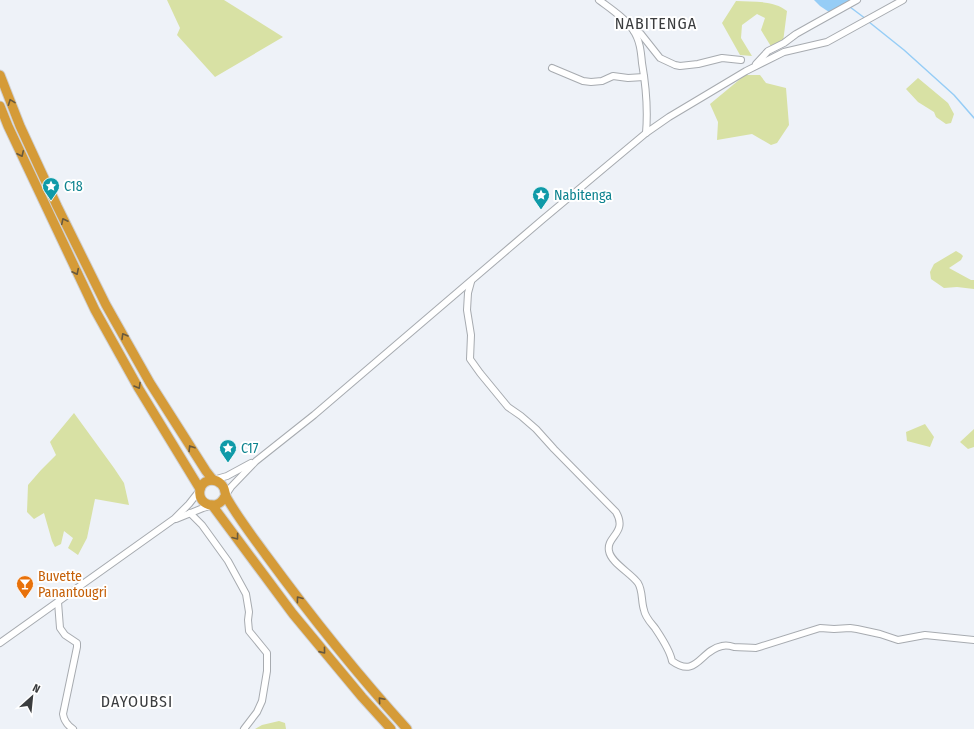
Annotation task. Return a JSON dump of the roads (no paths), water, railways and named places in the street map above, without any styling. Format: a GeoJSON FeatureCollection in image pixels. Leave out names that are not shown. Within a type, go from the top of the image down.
{"type":"FeatureCollection","features":[{"type":"Feature","properties":{"kind":"highway"},"geometry":{"type":"LineString","coordinates":[[0,75],[20,126],[57,206],[106,305],[150,383],[213,480]]}},
{"type":"Feature","properties":{"kind":"highway"},"geometry":{"type":"LineString","coordinates":[[0,106],[11,133],[95,310],[139,389],[200,489]]}},
{"type":"Feature","properties":{"kind":"highway"},"geometry":{"type":"LineString","coordinates":[[225,496],[217,505],[208,505],[200,497],[200,489],[205,482],[213,480],[220,482],[223,485],[225,496],[266,556],[346,658],[407,729]]}},
{"type":"Feature","properties":{"kind":"highway"},"geometry":{"type":"LineString","coordinates":[[212,505],[293,614],[362,697],[391,729]]}},
{"type":"Feature","properties":{"kind":"street"},"geometry":{"type":"LineString","coordinates":[[599,0],[624,19],[634,31],[638,40],[646,86],[646,133]]}},
{"type":"Feature","properties":{"kind":"street"},"geometry":{"type":"LineString","coordinates":[[754,67],[768,51],[857,0]]}},
{"type":"Feature","properties":{"kind":"street"},"geometry":{"type":"LineString","coordinates":[[225,496],[231,487],[256,461],[314,415],[646,133],[669,117],[754,67],[784,52],[827,42],[903,0]]}},
{"type":"Feature","properties":{"kind":"street"},"geometry":{"type":"LineString","coordinates":[[634,31],[641,34],[660,58],[680,66],[698,64],[722,58],[741,60]]}},
{"type":"Feature","properties":{"kind":"street"},"geometry":{"type":"LineString","coordinates":[[552,68],[583,81],[591,82],[602,81],[613,76],[628,78],[644,77]]}},
{"type":"Feature","properties":{"kind":"street"},"geometry":{"type":"LineString","coordinates":[[471,282],[466,310],[471,335],[470,359],[508,408],[536,429],[616,512],[620,518],[620,525],[619,530],[610,543],[609,550],[611,556],[638,584],[641,589],[644,612],[662,638],[672,661],[676,664],[684,667],[694,665],[711,650],[723,646],[756,648],[820,628],[857,629],[898,640],[926,635],[974,640]]}},
{"type":"Feature","properties":{"kind":"street"},"geometry":{"type":"LineString","coordinates":[[213,480],[227,476],[256,461]]}},
{"type":"Feature","properties":{"kind":"street"},"geometry":{"type":"LineString","coordinates":[[0,643],[174,519],[189,504],[200,489]]}},
{"type":"Feature","properties":{"kind":"street"},"geometry":{"type":"LineString","coordinates":[[174,519],[212,505]]}},
{"type":"Feature","properties":{"kind":"street"},"geometry":{"type":"LineString","coordinates":[[190,513],[202,525],[228,561],[246,594],[249,612],[249,632],[267,654],[267,671],[262,701],[257,712],[244,729]]}},
{"type":"Feature","properties":{"kind":"street"},"geometry":{"type":"LineString","coordinates":[[58,602],[60,628],[64,635],[77,643],[67,700],[63,714],[66,723],[73,729]]}},
{"type":"Feature","properties":{"kind":"water"},"geometry":{"type":"Polygon","coordinates":[[[814,0],[851,0],[829,12],[814,0]]]}},
{"type":"Feature","properties":{"kind":"waterway"},"geometry":{"type":"LineString","coordinates":[[850,7],[866,19]]}},
{"type":"Feature","properties":{"kind":"waterway"},"geometry":{"type":"LineString","coordinates":[[869,22],[904,50],[954,95],[974,118]]}},
{"type":"Feature","properties":{"kind":"place","name":"C18"},"geometry":{"type":"Point","coordinates":[51,201]}},
{"type":"Feature","properties":{"kind":"place","name":"Nabitenga"},"geometry":{"type":"Point","coordinates":[541,210]}},
{"type":"Feature","properties":{"kind":"place","name":"C17"},"geometry":{"type":"Point","coordinates":[228,463]}},
{"type":"Feature","properties":{"kind":"place","name":"Buvette Panantougri"},"geometry":{"type":"Point","coordinates":[25,599]}},
{"type":"Feature","properties":{"kind":"district","name":"NABITENGA"},"geometry":{"type":"Point","coordinates":[656,23]}},
{"type":"Feature","properties":{"kind":"district","name":"DAYOUBSI"},"geometry":{"type":"Point","coordinates":[137,701]}}]}
